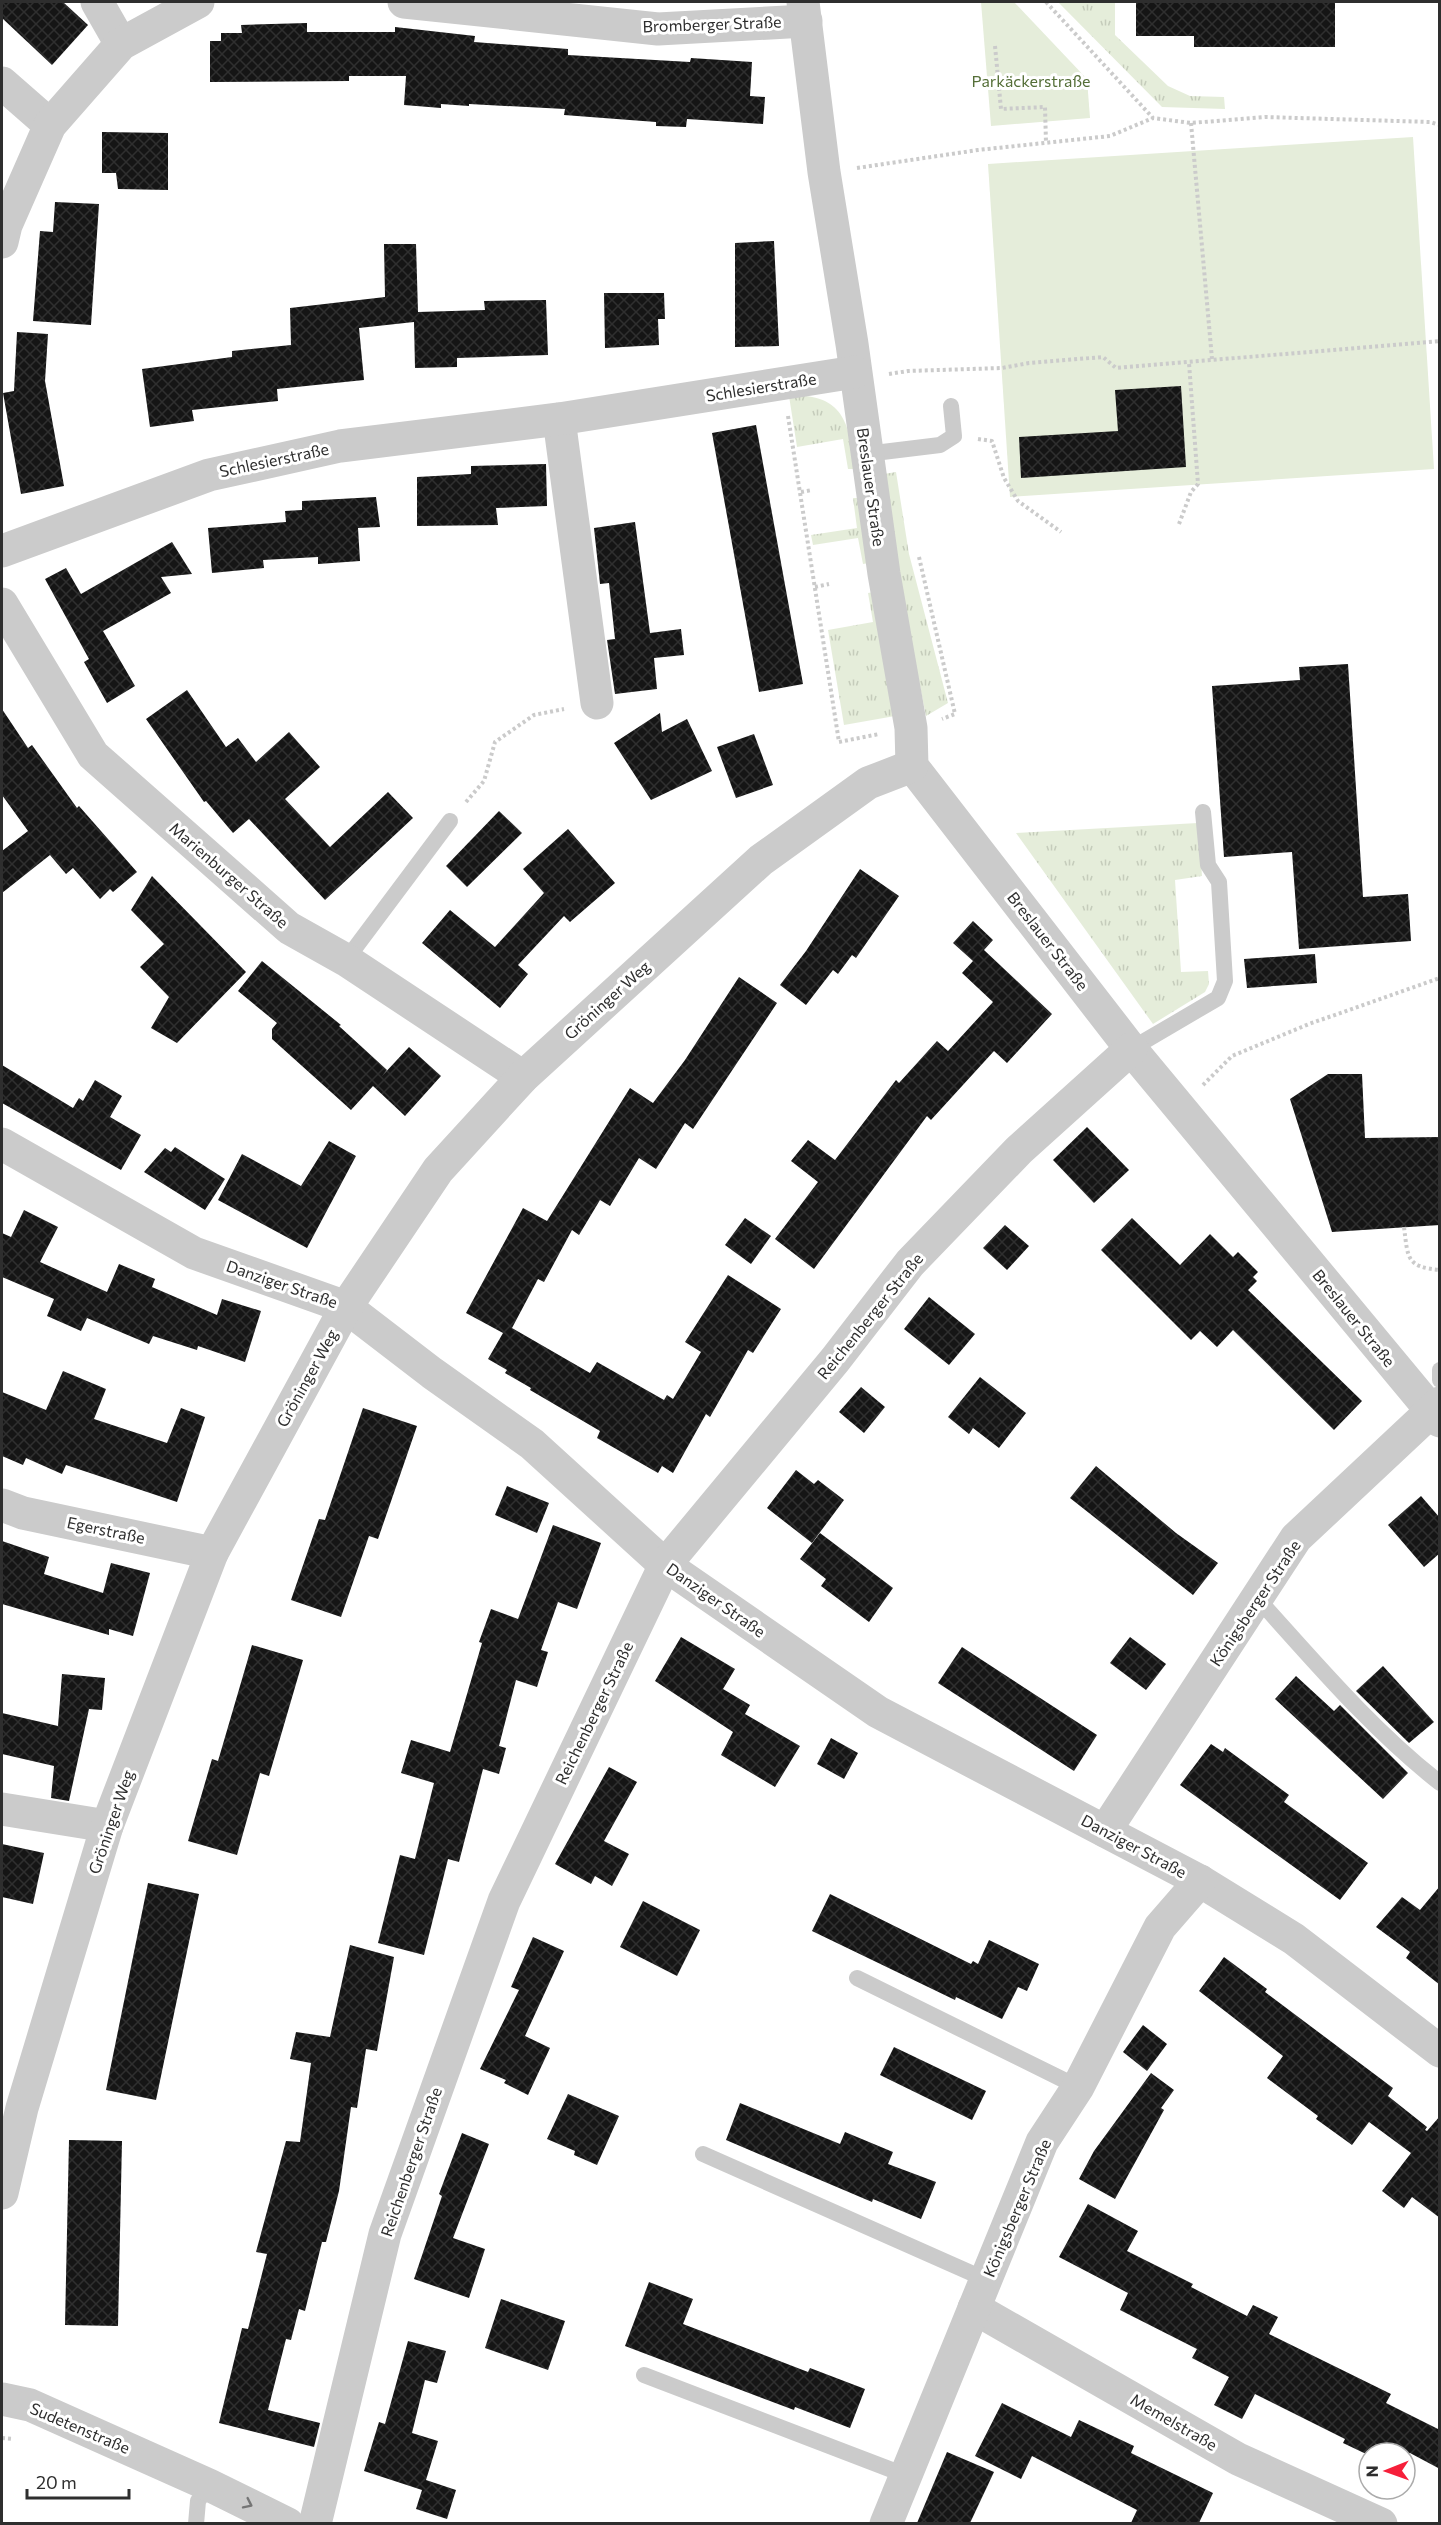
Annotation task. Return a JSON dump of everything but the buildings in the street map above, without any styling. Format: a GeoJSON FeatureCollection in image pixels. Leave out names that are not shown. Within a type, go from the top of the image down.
{"type":"FeatureCollection","features":[{"type":"Feature","properties":{"kind":"street"},"geometry":{"type":"LineString","coordinates":[[97,2],[121,44]]}},
{"type":"Feature","properties":{"kind":"street"},"geometry":{"type":"LineString","coordinates":[[2,242],[6,225],[50,125],[121,44],[198,2]]}},
{"type":"Feature","properties":{"kind":"street","name":"Bromberger Straße"},"geometry":{"type":"LineString","coordinates":[[404,2],[658,29],[805,11]]}},
{"type":"Feature","properties":{"kind":"street"},"geometry":{"type":"LineString","coordinates":[[805,11],[824,172],[855,372]]}},
{"type":"Feature","properties":{"kind":"street"},"geometry":{"type":"LineString","coordinates":[[2,82],[50,125]]}},
{"type":"Feature","properties":{"kind":"street","name":"Schlesierstraße"},"geometry":{"type":"LineString","coordinates":[[2,551],[208,475],[340,446],[559,419],[855,372]]}},
{"type":"Feature","properties":{"kind":"street","name":"Breslauer Straße"},"geometry":{"type":"LineString","coordinates":[[855,372],[884,574],[911,728],[912,766],[1131,1049],[1437,1412]]}},
{"type":"Feature","properties":{"kind":"street"},"geometry":{"type":"LineString","coordinates":[[559,419],[597,703]]}},
{"type":"Feature","properties":{"kind":"street","name":"Marienburger Straße"},"geometry":{"type":"LineString","coordinates":[[2,604],[93,756],[289,928],[346,960],[523,1077]]}},
{"type":"Feature","properties":{"kind":"street","name":"Gröninger Weg"},"geometry":{"type":"LineString","coordinates":[[2,2193],[12,2107],[107,1826],[212,1552],[346,1307],[438,1170],[523,1077],[761,860],[868,783],[912,766]]}},
{"type":"Feature","properties":{"kind":"street","name":"Reichenberger Straße"},"geometry":{"type":"LineString","coordinates":[[315,2523],[385,2234],[504,1901],[665,1565],[835,1360],[910,1263],[1019,1150],[1131,1049]]}},
{"type":"Feature","properties":{"kind":"street","name":"Danziger Straße"},"geometry":{"type":"LineString","coordinates":[[2,1144],[194,1253],[346,1307],[432,1373],[532,1444],[665,1565],[878,1712],[1200,1881],[1294,1939],[1440,2051]]}},
{"type":"Feature","properties":{"kind":"street","name":"Königsberger Straße"},"geometry":{"type":"LineString","coordinates":[[1105,1831],[1296,1538],[1437,1412]]}},
{"type":"Feature","properties":{"kind":"street","name":"Egerstraße"},"geometry":{"type":"LineString","coordinates":[[2,1505],[23,1513],[212,1552]]}},
{"type":"Feature","properties":{"kind":"street"},"geometry":{"type":"LineString","coordinates":[[2,1809],[107,1826]]}},
{"type":"Feature","properties":{"kind":"street","name":"Königsberger Straße"},"geometry":{"type":"LineString","coordinates":[[886,2523],[1042,2142],[1078,2087],[1160,1927],[1200,1881]]}},
{"type":"Feature","properties":{"kind":"street","name":"Memelstraße"},"geometry":{"type":"LineString","coordinates":[[980,2294],[1238,2459],[1381,2523]]}},
{"type":"Feature","properties":{"kind":"street","name":"Sudetenstraße"},"geometry":{"type":"LineString","coordinates":[[2,2399],[30,2405],[288,2523]]}},
{"type":"Feature","properties":{"kind":"lane"},"geometry":{"type":"LineString","coordinates":[[866,453],[940,445],[954,436],[951,406]]}},
{"type":"Feature","properties":{"kind":"lane"},"geometry":{"type":"LineString","coordinates":[[1131,1049],[1218,998],[1226,981],[1219,882],[1208,865],[1203,812]]}},
{"type":"Feature","properties":{"kind":"lane"},"geometry":{"type":"LineString","coordinates":[[346,960],[450,821]]}},
{"type":"Feature","properties":{"kind":"lane"},"geometry":{"type":"LineString","coordinates":[[1440,1370],[1440,1380]]}},
{"type":"Feature","properties":{"kind":"lane"},"geometry":{"type":"LineString","coordinates":[[1257,1598],[1354,1705],[1410,1760],[1440,1783]]}},
{"type":"Feature","properties":{"kind":"lane"},"geometry":{"type":"LineString","coordinates":[[857,1978],[1078,2087]]}},
{"type":"Feature","properties":{"kind":"lane"},"geometry":{"type":"LineString","coordinates":[[704,2154],[980,2294]]}},
{"type":"Feature","properties":{"kind":"lane"},"geometry":{"type":"LineString","coordinates":[[644,2375],[905,2475]]}},
{"type":"Feature","properties":{"kind":"lane"},"geometry":{"type":"LineString","coordinates":[[196,2523],[198,2501],[209,2485]]}},
{"type":"Feature","properties":{"kind":"path"},"geometry":{"type":"LineString","coordinates":[[1046,2],[1153,118]]}},
{"type":"Feature","properties":{"kind":"path"},"geometry":{"type":"LineString","coordinates":[[995,46],[1001,109],[1045,107],[1046,143]]}},
{"type":"Feature","properties":{"kind":"path"},"geometry":{"type":"LineString","coordinates":[[874,166],[978,150],[1110,136],[1153,118],[1191,123],[1265,117],[1430,122],[1440,125]]}},
{"type":"Feature","properties":{"kind":"path"},"geometry":{"type":"LineString","coordinates":[[1191,123],[1212,359]]}},
{"type":"Feature","properties":{"kind":"path"},"geometry":{"type":"LineString","coordinates":[[890,374],[908,371],[1002,368],[1029,363],[1103,357],[1116,368],[1440,341]]}},
{"type":"Feature","properties":{"kind":"path"},"geometry":{"type":"LineString","coordinates":[[1179,524],[1191,492],[1198,484],[1189,363]]}},
{"type":"Feature","properties":{"kind":"path"},"geometry":{"type":"LineString","coordinates":[[783,384],[839,742],[911,728]]}},
{"type":"Feature","properties":{"kind":"path"},"geometry":{"type":"LineString","coordinates":[[954,436],[992,441],[1004,478],[1018,501],[1061,532]]}},
{"type":"Feature","properties":{"kind":"path"},"geometry":{"type":"LineString","coordinates":[[801,492],[812,490]]}},
{"type":"Feature","properties":{"kind":"path"},"geometry":{"type":"LineString","coordinates":[[815,587],[829,584]]}},
{"type":"Feature","properties":{"kind":"path"},"geometry":{"type":"LineString","coordinates":[[450,821],[484,781],[495,742],[534,715],[597,703]]}},
{"type":"Feature","properties":{"kind":"path"},"geometry":{"type":"LineString","coordinates":[[1181,1107],[1232,1056],[1309,1024],[1440,978]]}},
{"type":"Feature","properties":{"kind":"path"},"geometry":{"type":"LineString","coordinates":[[1404,1227],[1409,1258],[1414,1264],[1420,1268],[1440,1270]]}},
{"type":"Feature","properties":{"kind":"green space","name":"Parkäckerstraße"},"geometry":{"type":"Polygon","coordinates":[[[981,2],[1014,2],[1087,79],[1090,118],[991,126],[981,2]]]}},
{"type":"Feature","properties":{"kind":"green space"},"geometry":{"type":"Polygon","coordinates":[[[1058,2],[1115,2],[1115,35],[1168,86],[1190,96],[1224,97],[1225,109],[1162,107],[1058,2]]]}},
{"type":"Feature","properties":{"kind":"green space"},"geometry":{"type":"Polygon","coordinates":[[[1413,137],[1434,469],[1010,497],[988,164],[1413,137]]]}},
{"type":"Feature","properties":{"kind":"green space"},"geometry":{"type":"Polygon","coordinates":[[[789,396],[807,396],[821,399],[832,405],[846,425],[855,469],[848,469],[843,439],[797,447],[789,396]]]}},
{"type":"Feature","properties":{"kind":"green space"},"geometry":{"type":"Polygon","coordinates":[[[896,472],[909,554],[948,703],[926,716],[897,572],[884,474],[896,472]]]}},
{"type":"Feature","properties":{"kind":"green space"},"geometry":{"type":"Polygon","coordinates":[[[853,498],[859,498],[869,563],[863,564],[858,538],[813,545],[811,535],[857,528],[853,498]]]}},
{"type":"Feature","properties":{"kind":"green space"},"geometry":{"type":"Polygon","coordinates":[[[875,592],[895,716],[844,725],[828,630],[873,622],[868,593],[875,592]]]}},
{"type":"Feature","properties":{"kind":"green space"},"geometry":{"type":"Polygon","coordinates":[[[1198,823],[1202,876],[1175,880],[1181,972],[1208,971],[1209,984],[1205,992],[1153,1024],[1016,833],[1198,823]]]}}]}
